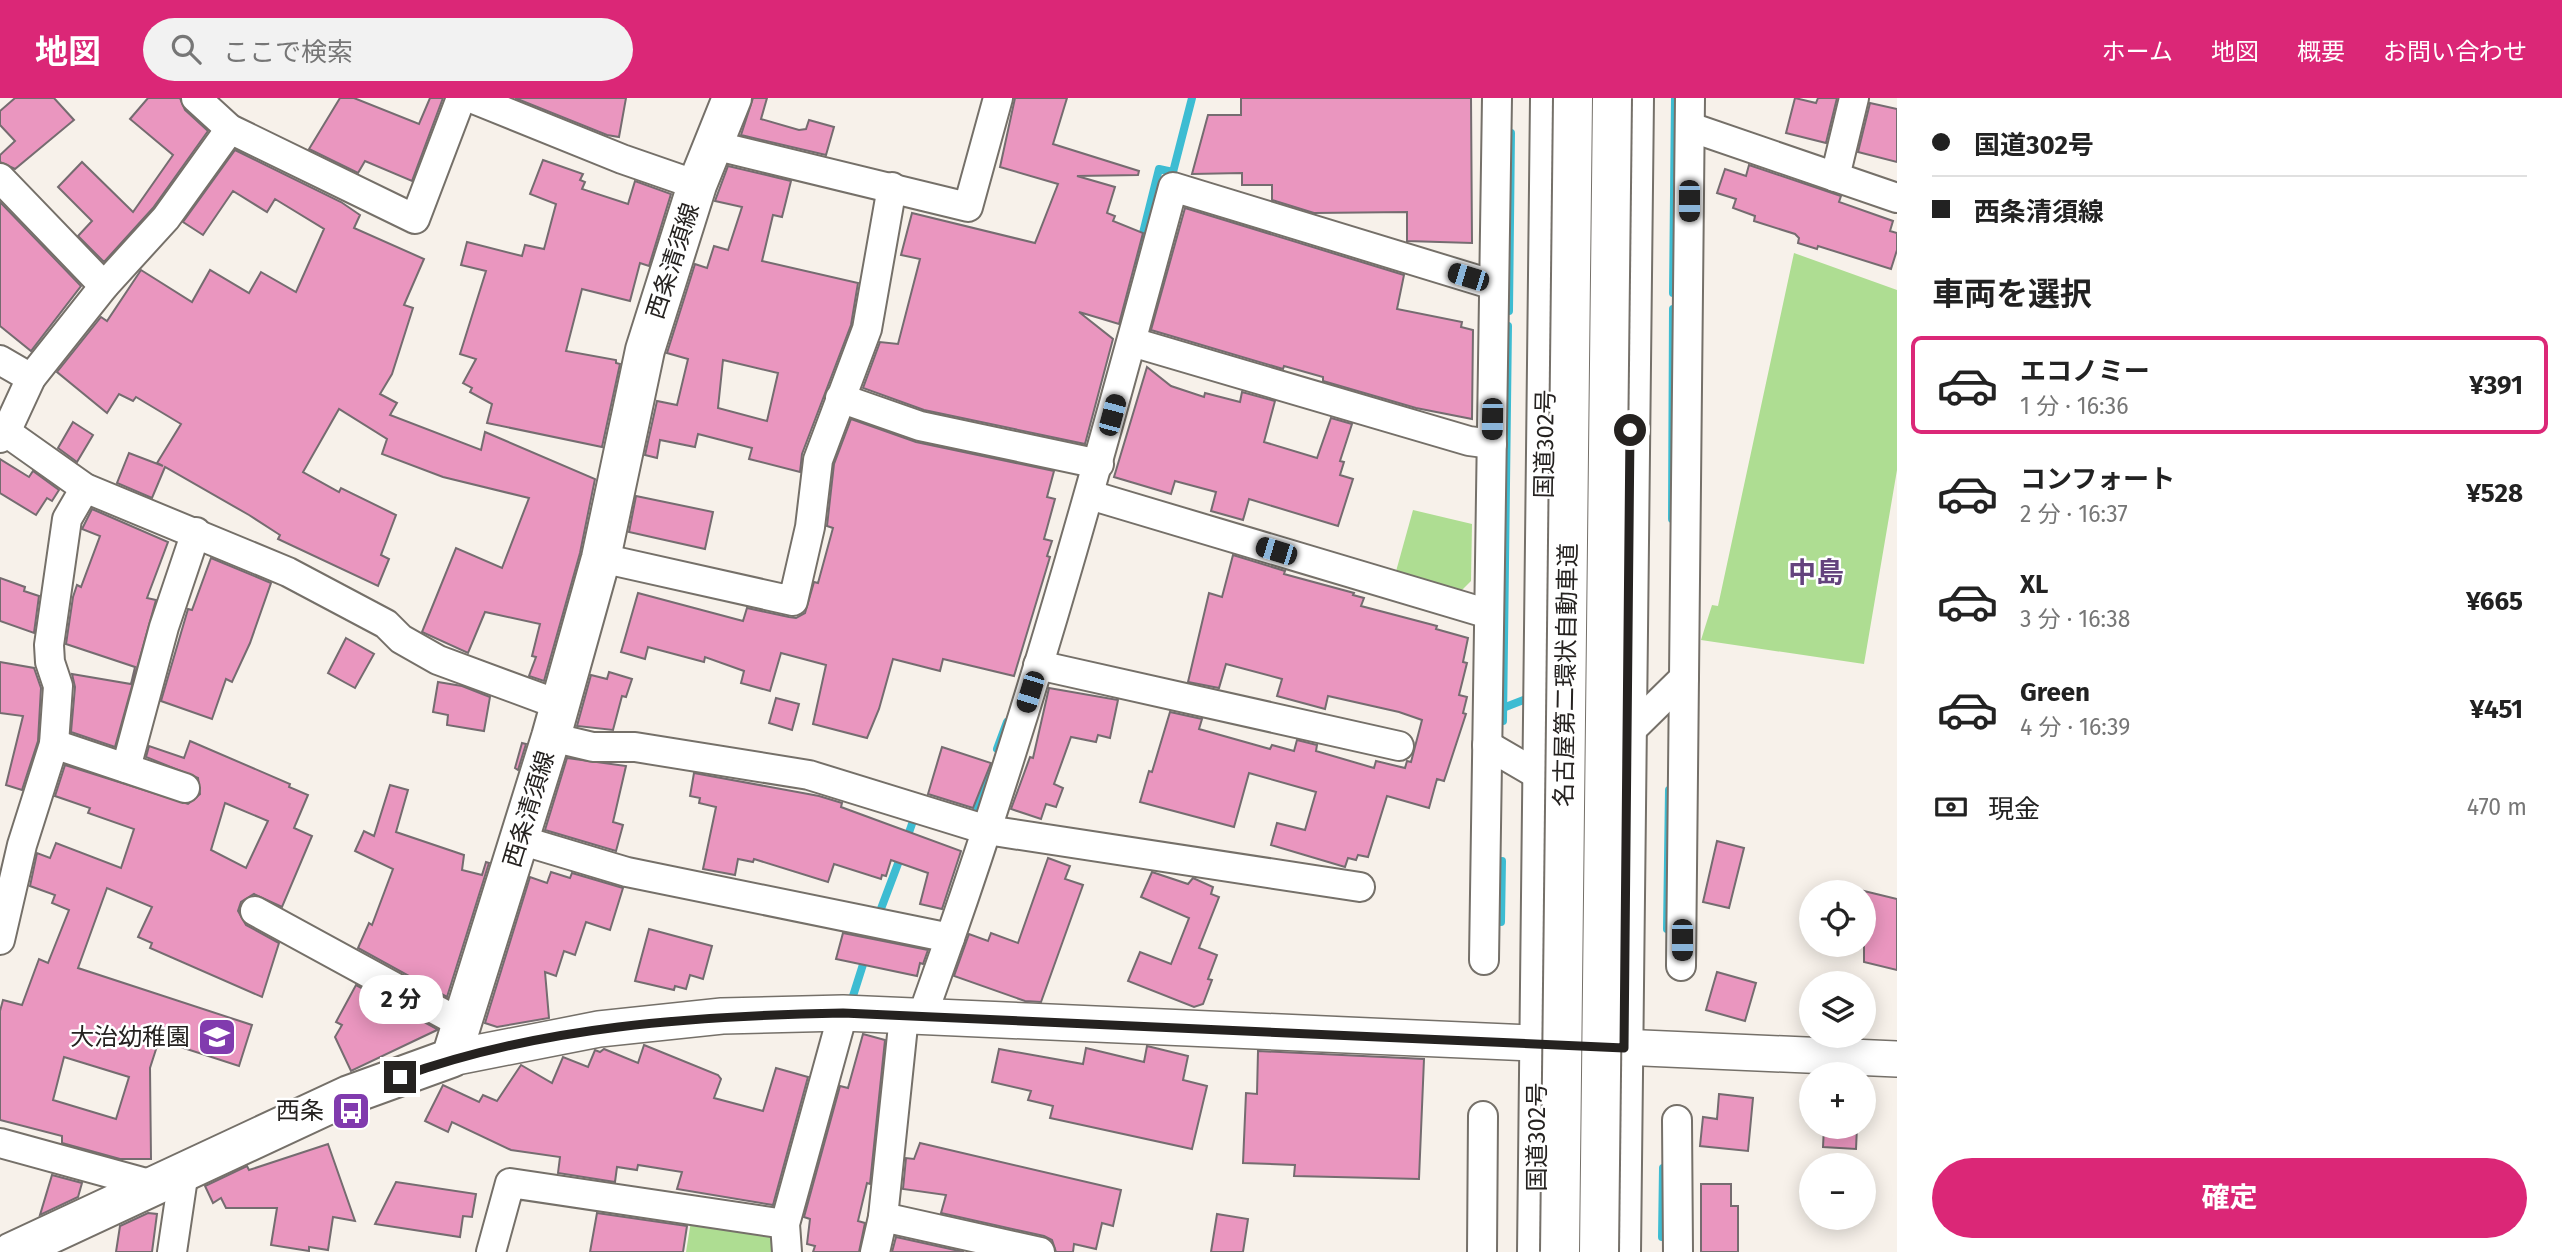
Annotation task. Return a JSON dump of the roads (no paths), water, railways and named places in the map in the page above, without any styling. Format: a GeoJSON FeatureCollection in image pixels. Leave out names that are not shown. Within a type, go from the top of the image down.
{"type":"FeatureCollection","features":[{"type":"Feature","properties":{"kind":"main road","name":"西条清須線"},"geometry":{"type":"LineString","coordinates":[[456,1041],[556,721],[601,558],[645,350],[697,185],[732,98]]}},
{"type":"Feature","properties":{"kind":"main road","name":"国道302号"},"geometry":{"type":"LineString","coordinates":[[1537,1252],[1540,776],[1550,98]]}},
{"type":"Feature","properties":{"kind":"main road","name":"名古屋第二環状自動車道"},"geometry":{"type":"LineString","coordinates":[[1560,1252],[1573,98]]}},
{"type":"Feature","properties":{"kind":"main road","name":"名古屋第二環状自動車道"},"geometry":{"type":"LineString","coordinates":[[1612,98],[1619,1247]]}},
{"type":"Feature","properties":{"kind":"main road"},"geometry":{"type":"LineString","coordinates":[[1619,1247],[1624,1048],[1634,98]]}},
{"type":"Feature","properties":{"kind":"main road"},"geometry":{"type":"LineString","coordinates":[[12,1252],[349,1095],[456,1041]]}},
{"type":"Feature","properties":{"kind":"street"},"geometry":{"type":"LineString","coordinates":[[196,98],[230,130],[415,219],[461,98]]}},
{"type":"Feature","properties":{"kind":"street"},"geometry":{"type":"LineString","coordinates":[[471,98],[622,159],[697,185]]}},
{"type":"Feature","properties":{"kind":"street"},"geometry":{"type":"LineString","coordinates":[[713,145],[968,207],[998,98]]}},
{"type":"Feature","properties":{"kind":"street"},"geometry":{"type":"LineString","coordinates":[[1681,966],[1690,98]]}},
{"type":"Feature","properties":{"kind":"street"},"geometry":{"type":"LineString","coordinates":[[1835,177],[1854,98]]}},
{"type":"Feature","properties":{"kind":"street"},"geometry":{"type":"LineString","coordinates":[[1484,960],[1494,285],[1501,102]]}},
{"type":"Feature","properties":{"kind":"street"},"geometry":{"type":"LineString","coordinates":[[1690,127],[1897,198]]}},
{"type":"Feature","properties":{"kind":"street"},"geometry":{"type":"LineString","coordinates":[[230,130],[166,218],[104,286],[31,379],[3,435],[85,488],[288,572],[386,624],[401,639],[438,660],[556,721],[593,747],[635,747],[809,775],[987,830],[1360,887]]}},
{"type":"Feature","properties":{"kind":"street"},"geometry":{"type":"LineString","coordinates":[[0,178],[104,286]]}},
{"type":"Feature","properties":{"kind":"street"},"geometry":{"type":"LineString","coordinates":[[601,558],[793,601],[810,527],[818,460],[867,329],[892,187]]}},
{"type":"Feature","properties":{"kind":"street"},"geometry":{"type":"LineString","coordinates":[[875,1252],[883,1217],[913,1016],[950,938],[987,830],[1099,464],[1173,187],[1494,285]]}},
{"type":"Feature","properties":{"kind":"street"},"geometry":{"type":"LineString","coordinates":[[1132,342],[1469,441],[1492,444]]}},
{"type":"Feature","properties":{"kind":"street"},"geometry":{"type":"LineString","coordinates":[[0,360],[31,379]]}},
{"type":"Feature","properties":{"kind":"street"},"geometry":{"type":"LineString","coordinates":[[840,398],[920,426],[1099,464]]}},
{"type":"Feature","properties":{"kind":"street"},"geometry":{"type":"LineString","coordinates":[[0,940],[22,845],[54,744],[58,685],[50,662],[49,645],[67,519],[85,488]]}},
{"type":"Feature","properties":{"kind":"street"},"geometry":{"type":"LineString","coordinates":[[1090,495],[1489,614]]}},
{"type":"Feature","properties":{"kind":"street"},"geometry":{"type":"LineString","coordinates":[[126,768],[164,627],[196,532]]}},
{"type":"Feature","properties":{"kind":"street"},"geometry":{"type":"LineString","coordinates":[[1038,666],[1399,746]]}},
{"type":"Feature","properties":{"kind":"street"},"geometry":{"type":"LineString","coordinates":[[1627,734],[1684,678]]}},
{"type":"Feature","properties":{"kind":"street"},"geometry":{"type":"LineString","coordinates":[[54,744],[185,788]]}},
{"type":"Feature","properties":{"kind":"street"},"geometry":{"type":"LineString","coordinates":[[1487,745],[1540,776]]}},
{"type":"Feature","properties":{"kind":"street"},"geometry":{"type":"LineString","coordinates":[[520,840],[627,872],[950,938]]}},
{"type":"Feature","properties":{"kind":"street"},"geometry":{"type":"LineString","coordinates":[[255,911],[456,1041],[722,1016],[843,1013],[1897,1059]]}},
{"type":"Feature","properties":{"kind":"street"},"geometry":{"type":"LineString","coordinates":[[787,1252],[785,1224],[843,1013]]}},
{"type":"Feature","properties":{"kind":"street"},"geometry":{"type":"LineString","coordinates":[[1482,1252],[1483,1116]]}},
{"type":"Feature","properties":{"kind":"street"},"geometry":{"type":"LineString","coordinates":[[1677,1119],[1678,1252]]}},
{"type":"Feature","properties":{"kind":"street"},"geometry":{"type":"LineString","coordinates":[[0,1143],[169,1178],[172,1252]]}},
{"type":"Feature","properties":{"kind":"street"},"geometry":{"type":"LineString","coordinates":[[491,1252],[510,1183],[785,1224]]}},
{"type":"Feature","properties":{"kind":"street"},"geometry":{"type":"LineString","coordinates":[[883,1217],[1040,1252]]}},
{"type":"Feature","properties":{"kind":"waterway"},"geometry":{"type":"LineString","coordinates":[[1136,261],[1159,169],[1173,172],[1192,98]]}},
{"type":"Feature","properties":{"kind":"waterway"},"geometry":{"type":"LineString","coordinates":[[1673,293],[1675,98]]}},
{"type":"Feature","properties":{"kind":"waterway"},"geometry":{"type":"LineString","coordinates":[[1509,311],[1511,133]]}},
{"type":"Feature","properties":{"kind":"waterway"},"geometry":{"type":"LineString","coordinates":[[1672,519],[1673,309]]}},
{"type":"Feature","properties":{"kind":"waterway"},"geometry":{"type":"LineString","coordinates":[[1503,721],[1508,326]]}},
{"type":"Feature","properties":{"kind":"waterway"},"geometry":{"type":"LineString","coordinates":[[1503,708],[1531,697]]}},
{"type":"Feature","properties":{"kind":"waterway"},"geometry":{"type":"LineString","coordinates":[[997,749],[1007,722]]}},
{"type":"Feature","properties":{"kind":"waterway"},"geometry":{"type":"LineString","coordinates":[[971,818],[974,819],[991,768]]}},
{"type":"Feature","properties":{"kind":"waterway"},"geometry":{"type":"LineString","coordinates":[[1667,929],[1669,790]]}},
{"type":"Feature","properties":{"kind":"waterway"},"geometry":{"type":"LineString","coordinates":[[906,841],[913,821]]}},
{"type":"Feature","properties":{"kind":"waterway"},"geometry":{"type":"LineString","coordinates":[[879,914],[902,853]]}},
{"type":"Feature","properties":{"kind":"waterway"},"geometry":{"type":"LineString","coordinates":[[1501,922],[1502,861]]}},
{"type":"Feature","properties":{"kind":"waterway"},"geometry":{"type":"LineString","coordinates":[[853,996],[866,955]]}},
{"type":"Feature","properties":{"kind":"waterway"},"geometry":{"type":"LineString","coordinates":[[1662,1237],[1663,1168]]}},
{"type":"Feature","properties":{"kind":"place","name":"大治幼稚園"},"geometry":{"type":"Point","coordinates":[217,1037]}},
{"type":"Feature","properties":{"kind":"place","name":"西条"},"geometry":{"type":"Point","coordinates":[351,1111]}},
{"type":"Feature","properties":{"kind":"district","name":"中島"},"geometry":{"type":"Point","coordinates":[1816,572]}}]}
